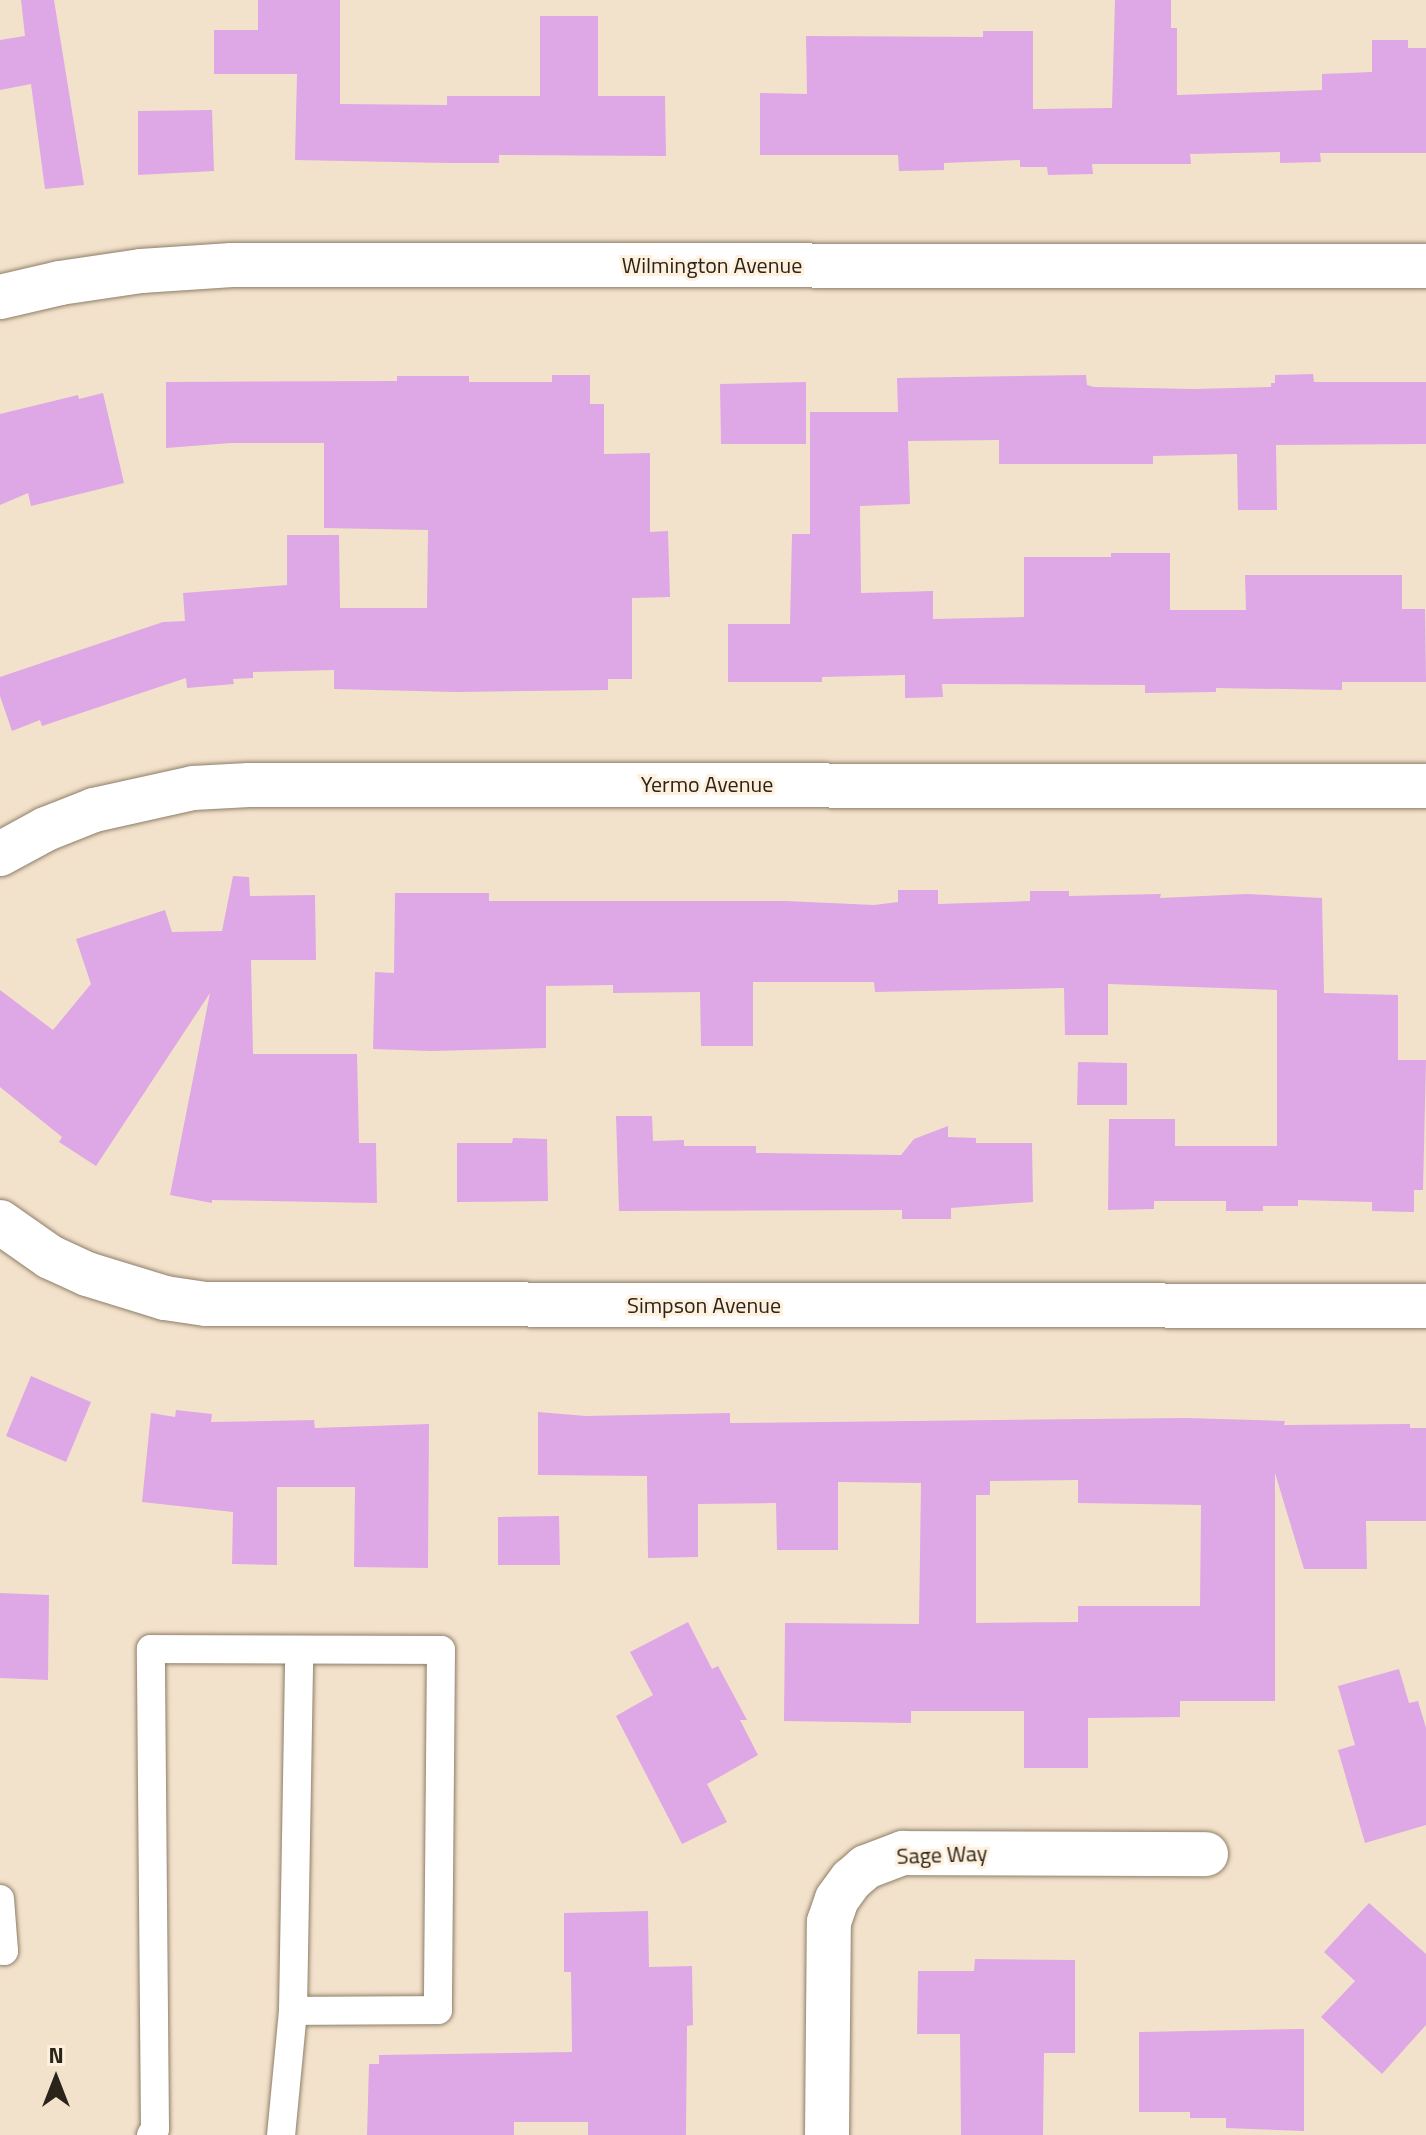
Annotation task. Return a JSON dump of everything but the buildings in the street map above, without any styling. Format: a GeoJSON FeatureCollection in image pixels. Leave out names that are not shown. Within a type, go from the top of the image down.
{"type":"FeatureCollection","features":[{"type":"Feature","properties":{"kind":"street","name":"Wilmington Avenue"},"geometry":{"type":"LineString","coordinates":[[0,297],[60,283],[141,271],[232,265],[1426,266]]}},
{"type":"Feature","properties":{"kind":"street","name":"Yermo Avenue"},"geometry":{"type":"LineString","coordinates":[[0,854],[46,829],[94,810],[193,788],[249,785],[1426,786]]}},
{"type":"Feature","properties":{"kind":"street","name":"Simpson Avenue"},"geometry":{"type":"LineString","coordinates":[[0,1222],[50,1257],[87,1274],[165,1298],[206,1304],[1426,1306]]}},
{"type":"Feature","properties":{"kind":"street","name":"Sage Way"},"geometry":{"type":"LineString","coordinates":[[827,2135],[829,1922],[837,1899],[866,1867],[903,1853],[1206,1854]]}},
{"type":"Feature","properties":{"kind":"lane"},"geometry":{"type":"LineString","coordinates":[[160,2133],[151,1649],[441,1650],[438,2010],[293,2011]]}},
{"type":"Feature","properties":{"kind":"lane"},"geometry":{"type":"LineString","coordinates":[[281,2135],[293,2011],[299,1650]]}},
{"type":"Feature","properties":{"kind":"lane"},"geometry":{"type":"LineString","coordinates":[[0,1899],[4,1951],[0,1947]]}}]}
